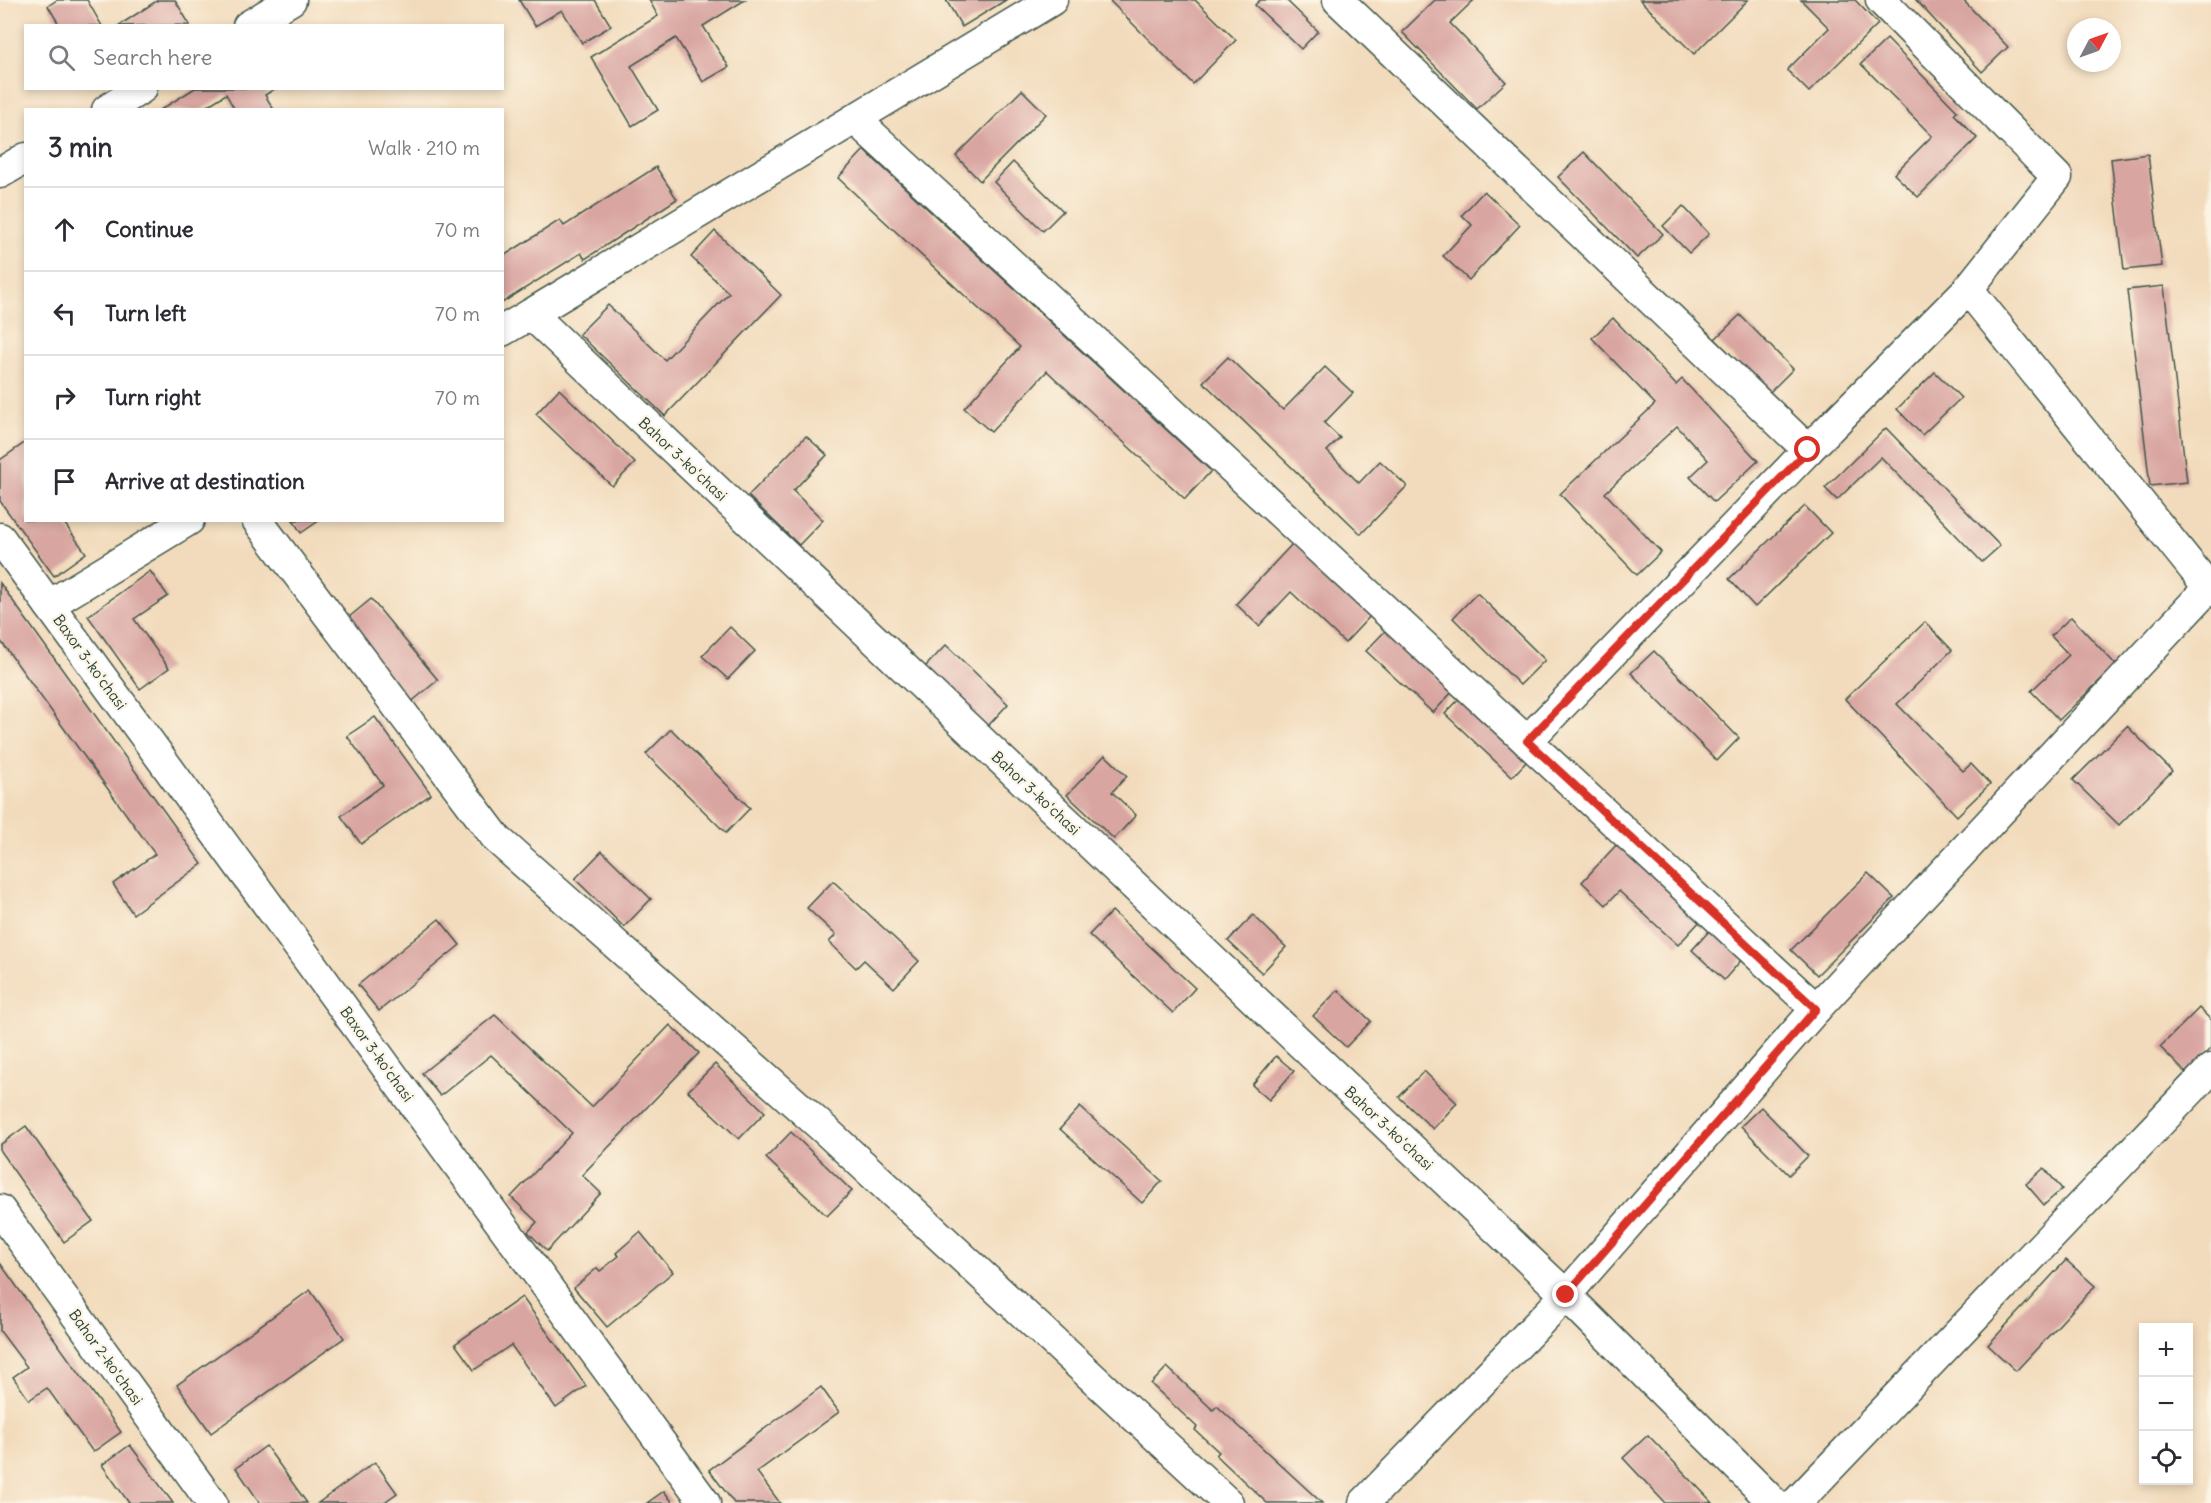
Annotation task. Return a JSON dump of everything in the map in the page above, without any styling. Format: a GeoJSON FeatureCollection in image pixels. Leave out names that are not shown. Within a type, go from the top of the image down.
{"type":"FeatureCollection","features":[{"type":"Feature","properties":{"kind":"street"},"geometry":{"type":"LineString","coordinates":[[251,24],[291,0]]}},
{"type":"Feature","properties":{"kind":"street"},"geometry":{"type":"LineString","coordinates":[[504,330],[1052,0]]}},
{"type":"Feature","properties":{"kind":"street"},"geometry":{"type":"LineString","coordinates":[[1338,0],[1808,450]]}},
{"type":"Feature","properties":{"kind":"street"},"geometry":{"type":"LineString","coordinates":[[1527,741],[1808,450],[1968,290],[2057,177],[1881,0]]}},
{"type":"Feature","properties":{"kind":"street"},"geometry":{"type":"LineString","coordinates":[[110,108],[139,90]]}},
{"type":"Feature","properties":{"kind":"street"},"geometry":{"type":"LineString","coordinates":[[855,119],[1816,1009]]}},
{"type":"Feature","properties":{"kind":"street"},"geometry":{"type":"LineString","coordinates":[[0,173],[24,159]]}},
{"type":"Feature","properties":{"kind":"street"},"geometry":{"type":"LineString","coordinates":[[1364,1503],[1566,1295],[1816,1009],[2210,586],[1968,290]]}},
{"type":"Feature","properties":{"kind":"street","name":"Bahor 3-koʻchasi"},"geometry":{"type":"LineString","coordinates":[[531,314],[1566,1295],[1774,1503]]}},
{"type":"Feature","properties":{"kind":"street"},"geometry":{"type":"LineString","coordinates":[[0,538],[49,605],[186,522]]}},
{"type":"Feature","properties":{"kind":"street"},"geometry":{"type":"LineString","coordinates":[[259,522],[497,839],[824,1129],[1228,1503]]}},
{"type":"Feature","properties":{"kind":"street","name":"Baxor 3-koʻchasi"},"geometry":{"type":"LineString","coordinates":[[49,605],[705,1503]]}},
{"type":"Feature","properties":{"kind":"street"},"geometry":{"type":"LineString","coordinates":[[1796,1503],[2211,1069]]}},
{"type":"Feature","properties":{"kind":"street","name":"Bahor 2-koʻchasi"},"geometry":{"type":"LineString","coordinates":[[0,1210],[212,1503]]}},
{"type":"Feature","properties":{"kind":"building"},"geometry":{"type":"Polygon","coordinates":[[[57,0],[87,0],[101,24],[59,24],[48,6],[57,0]]]}},
{"type":"Feature","properties":{"kind":"building"},"geometry":{"type":"Polygon","coordinates":[[[158,0],[175,0],[189,24],[121,24],[158,0]]]}},
{"type":"Feature","properties":{"kind":"building"},"geometry":{"type":"Polygon","coordinates":[[[519,0],[595,0],[611,26],[582,43],[562,10],[535,26],[519,0]]]}},
{"type":"Feature","properties":{"kind":"building"},"geometry":{"type":"Polygon","coordinates":[[[649,0],[745,0],[703,26],[729,67],[703,82],[676,38],[631,66],[658,110],[632,126],[591,57],[658,16],[649,0]]]}},
{"type":"Feature","properties":{"kind":"building"},"geometry":{"type":"Polygon","coordinates":[[[946,0],[1006,0],[962,27],[946,0]]]}},
{"type":"Feature","properties":{"kind":"building"},"geometry":{"type":"Polygon","coordinates":[[[1195,0],[1236,40],[1193,84],[1110,1],[1195,0]]]}},
{"type":"Feature","properties":{"kind":"building"},"geometry":{"type":"Polygon","coordinates":[[[1260,0],[1286,0],[1318,31],[1301,49],[1255,5],[1260,0]]]}},
{"type":"Feature","properties":{"kind":"building"},"geometry":{"type":"Polygon","coordinates":[[[1435,0],[1474,0],[1450,23],[1506,82],[1477,109],[1402,32],[1435,0]]]}},
{"type":"Feature","properties":{"kind":"building"},"geometry":{"type":"Polygon","coordinates":[[[1640,0],[1748,0],[1694,54],[1640,0]]]}},
{"type":"Feature","properties":{"kind":"building"},"geometry":{"type":"Polygon","coordinates":[[[1801,0],[1855,0],[1878,24],[1809,92],[1787,70],[1829,28],[1801,0]]]}},
{"type":"Feature","properties":{"kind":"building"},"geometry":{"type":"Polygon","coordinates":[[[1916,0],[1963,0],[2008,47],[1982,72],[1916,0]]]}},
{"type":"Feature","properties":{"kind":"building"},"geometry":{"type":"Polygon","coordinates":[[[1887,39],[1957,111],[1954,114],[1977,138],[1918,197],[1894,174],[1932,136],[1861,64],[1887,39]]]}},
{"type":"Feature","properties":{"kind":"building"},"geometry":{"type":"Polygon","coordinates":[[[192,90],[273,90],[265,95],[273,108],[234,108],[226,94],[204,108],[163,108],[192,90]]]}},
{"type":"Feature","properties":{"kind":"building"},"geometry":{"type":"Polygon","coordinates":[[[1022,90],[1046,114],[980,181],[956,156],[1022,90]]]}},
{"type":"Feature","properties":{"kind":"building"},"geometry":{"type":"Polygon","coordinates":[[[864,150],[1211,471],[1185,499],[1047,371],[991,432],[964,408],[1020,347],[838,178],[864,150]]]}},
{"type":"Feature","properties":{"kind":"building"},"geometry":{"type":"Polygon","coordinates":[[[1584,152],[1663,234],[1637,258],[1558,177],[1584,152]]]}},
{"type":"Feature","properties":{"kind":"building"},"geometry":{"type":"Polygon","coordinates":[[[2148,154],[2162,266],[2124,270],[2111,159],[2148,154]]]}},
{"type":"Feature","properties":{"kind":"building"},"geometry":{"type":"Polygon","coordinates":[[[1013,162],[1063,211],[1043,231],[994,182],[1013,162]]]}},
{"type":"Feature","properties":{"kind":"building"},"geometry":{"type":"Polygon","coordinates":[[[656,167],[677,199],[585,259],[581,253],[504,302],[504,256],[560,220],[564,226],[656,167]]]}},
{"type":"Feature","properties":{"kind":"building"},"geometry":{"type":"Polygon","coordinates":[[[1484,191],[1520,225],[1469,280],[1443,256],[1472,225],[1462,215],[1484,191]]]}},
{"type":"Feature","properties":{"kind":"building"},"geometry":{"type":"Polygon","coordinates":[[[1683,206],[1709,234],[1689,253],[1663,226],[1683,206]]]}},
{"type":"Feature","properties":{"kind":"building"},"geometry":{"type":"Polygon","coordinates":[[[715,231],[781,295],[665,416],[579,334],[608,305],[665,360],[729,293],[691,257],[715,231]]]}},
{"type":"Feature","properties":{"kind":"building"},"geometry":{"type":"Polygon","coordinates":[[[2164,286],[2187,482],[2150,486],[2127,290],[2164,286]]]}},
{"type":"Feature","properties":{"kind":"building"},"geometry":{"type":"Polygon","coordinates":[[[1740,315],[1793,369],[1768,394],[1715,339],[1740,315]]]}},
{"type":"Feature","properties":{"kind":"building"},"geometry":{"type":"Polygon","coordinates":[[[1613,318],[1676,385],[1682,379],[1758,461],[1714,502],[1690,477],[1708,460],[1677,426],[1605,493],[1661,552],[1637,575],[1560,494],[1655,404],[1592,338],[1613,318]]]}},
{"type":"Feature","properties":{"kind":"building"},"geometry":{"type":"Polygon","coordinates":[[[1228,357],[1283,410],[1325,367],[1353,393],[1324,423],[1340,438],[1327,451],[1359,483],[1380,461],[1407,486],[1361,534],[1203,382],[1228,357]]]}},
{"type":"Feature","properties":{"kind":"building"},"geometry":{"type":"Polygon","coordinates":[[[1935,372],[1961,398],[1922,435],[1897,409],[1935,372]]]}},
{"type":"Feature","properties":{"kind":"building"},"geometry":{"type":"Polygon","coordinates":[[[559,389],[635,463],[612,486],[536,414],[559,389]]]}},
{"type":"Feature","properties":{"kind":"building"},"geometry":{"type":"Polygon","coordinates":[[[1886,428],[2000,546],[1982,562],[1881,457],[1837,500],[1825,488],[1886,428]]]}},
{"type":"Feature","properties":{"kind":"building"},"geometry":{"type":"Polygon","coordinates":[[[806,436],[827,455],[793,491],[823,520],[799,545],[748,496],[806,436]]]}},
{"type":"Feature","properties":{"kind":"building"},"geometry":{"type":"Polygon","coordinates":[[[24,443],[24,522],[63,522],[86,553],[54,576],[0,501],[0,460],[24,443]]]}},
{"type":"Feature","properties":{"kind":"building"},"geometry":{"type":"Polygon","coordinates":[[[1805,506],[1831,533],[1755,607],[1729,579],[1805,506]]]}},
{"type":"Feature","properties":{"kind":"building"},"geometry":{"type":"Polygon","coordinates":[[[294,522],[317,522],[301,533],[294,522]]]}},
{"type":"Feature","properties":{"kind":"building"},"geometry":{"type":"Polygon","coordinates":[[[1294,542],[1372,614],[1345,643],[1291,592],[1259,626],[1236,604],[1294,542]]]}},
{"type":"Feature","properties":{"kind":"building"},"geometry":{"type":"Polygon","coordinates":[[[150,571],[168,596],[134,619],[169,668],[140,689],[88,616],[150,571]]]}},
{"type":"Feature","properties":{"kind":"building"},"geometry":{"type":"Polygon","coordinates":[[[0,583],[202,864],[133,914],[113,884],[155,854],[0,640],[0,583]]]}},
{"type":"Feature","properties":{"kind":"building"},"geometry":{"type":"Polygon","coordinates":[[[1477,593],[1545,660],[1520,685],[1453,618],[1477,593]]]}},
{"type":"Feature","properties":{"kind":"building"},"geometry":{"type":"Polygon","coordinates":[[[371,599],[438,680],[410,703],[343,622],[371,599]]]}},
{"type":"Feature","properties":{"kind":"building"},"geometry":{"type":"Polygon","coordinates":[[[2071,617],[2116,665],[2059,720],[2031,691],[2069,655],[2051,636],[2071,617]]]}},
{"type":"Feature","properties":{"kind":"building"},"geometry":{"type":"Polygon","coordinates":[[[1925,622],[1952,650],[1897,704],[1963,771],[1971,764],[1990,784],[1957,816],[1845,699],[1925,622]]]}},
{"type":"Feature","properties":{"kind":"building"},"geometry":{"type":"Polygon","coordinates":[[[730,627],[755,651],[728,679],[702,656],[730,627]]]}},
{"type":"Feature","properties":{"kind":"building"},"geometry":{"type":"Polygon","coordinates":[[[1386,630],[1452,692],[1433,713],[1366,651],[1386,630]]]}},
{"type":"Feature","properties":{"kind":"building"},"geometry":{"type":"Polygon","coordinates":[[[946,645],[1008,704],[988,726],[925,667],[946,645]]]}},
{"type":"Feature","properties":{"kind":"building"},"geometry":{"type":"Polygon","coordinates":[[[1654,651],[1739,738],[1717,761],[1631,673],[1654,651]]]}},
{"type":"Feature","properties":{"kind":"building"},"geometry":{"type":"Polygon","coordinates":[[[1461,697],[1528,760],[1512,777],[1445,714],[1461,697]]]}},
{"type":"Feature","properties":{"kind":"building"},"geometry":{"type":"Polygon","coordinates":[[[375,717],[431,794],[361,844],[341,816],[383,785],[347,736],[375,717]]]}},
{"type":"Feature","properties":{"kind":"building"},"geometry":{"type":"Polygon","coordinates":[[[2127,726],[2172,771],[2119,825],[2073,780],[2127,726]]]}},
{"type":"Feature","properties":{"kind":"building"},"geometry":{"type":"Polygon","coordinates":[[[671,729],[750,808],[726,833],[646,754],[671,729]]]}},
{"type":"Feature","properties":{"kind":"building"},"geometry":{"type":"Polygon","coordinates":[[[1105,755],[1127,776],[1112,792],[1136,815],[1114,839],[1067,795],[1105,755]]]}},
{"type":"Feature","properties":{"kind":"building"},"geometry":{"type":"Polygon","coordinates":[[[1618,843],[1702,919],[1678,945],[1619,891],[1606,905],[1582,882],[1618,843]]]}},
{"type":"Feature","properties":{"kind":"building"},"geometry":{"type":"Polygon","coordinates":[[[602,851],[651,899],[624,927],[575,879],[602,851]]]}},
{"type":"Feature","properties":{"kind":"building"},"geometry":{"type":"Polygon","coordinates":[[[1868,873],[1894,898],[1817,975],[1791,950],[1868,873]]]}},
{"type":"Feature","properties":{"kind":"building"},"geometry":{"type":"Polygon","coordinates":[[[833,881],[919,961],[894,988],[864,960],[856,968],[829,942],[836,935],[807,908],[833,881]]]}},
{"type":"Feature","properties":{"kind":"building"},"geometry":{"type":"Polygon","coordinates":[[[1112,911],[1195,988],[1173,1013],[1089,935],[1112,911]]]}},
{"type":"Feature","properties":{"kind":"building"},"geometry":{"type":"Polygon","coordinates":[[[1253,915],[1286,947],[1262,973],[1228,941],[1253,915]]]}},
{"type":"Feature","properties":{"kind":"building"},"geometry":{"type":"Polygon","coordinates":[[[439,919],[460,945],[379,1011],[358,985],[439,919]]]}},
{"type":"Feature","properties":{"kind":"building"},"geometry":{"type":"Polygon","coordinates":[[[1711,929],[1743,958],[1724,980],[1692,950],[1711,929]]]}},
{"type":"Feature","properties":{"kind":"building"},"geometry":{"type":"Polygon","coordinates":[[[1338,990],[1371,1021],[1346,1047],[1313,1016],[1338,990]]]}},
{"type":"Feature","properties":{"kind":"building"},"geometry":{"type":"Polygon","coordinates":[[[2199,1008],[2211,1020],[2211,1048],[2186,1073],[2160,1047],[2199,1008]]]}},
{"type":"Feature","properties":{"kind":"building"},"geometry":{"type":"Polygon","coordinates":[[[495,1015],[592,1107],[670,1025],[699,1053],[582,1175],[601,1193],[547,1251],[528,1232],[537,1222],[511,1197],[572,1133],[491,1055],[440,1096],[422,1073],[495,1015]]]}},
{"type":"Feature","properties":{"kind":"building"},"geometry":{"type":"Polygon","coordinates":[[[1276,1056],[1294,1071],[1269,1100],[1252,1085],[1276,1056]]]}},
{"type":"Feature","properties":{"kind":"building"},"geometry":{"type":"Polygon","coordinates":[[[715,1064],[765,1112],[739,1139],[688,1091],[715,1064]]]}},
{"type":"Feature","properties":{"kind":"building"},"geometry":{"type":"Polygon","coordinates":[[[1424,1071],[1457,1103],[1433,1129],[1399,1097],[1424,1071]]]}},
{"type":"Feature","properties":{"kind":"building"},"geometry":{"type":"Polygon","coordinates":[[[1080,1107],[1162,1181],[1142,1203],[1060,1129],[1080,1107]]]}},
{"type":"Feature","properties":{"kind":"building"},"geometry":{"type":"Polygon","coordinates":[[[1761,1107],[1808,1156],[1789,1175],[1741,1126],[1761,1107]]]}},
{"type":"Feature","properties":{"kind":"building"},"geometry":{"type":"Polygon","coordinates":[[[26,1126],[93,1221],[64,1242],[0,1151],[0,1145],[26,1126]]]}},
{"type":"Feature","properties":{"kind":"building"},"geometry":{"type":"Polygon","coordinates":[[[791,1132],[852,1191],[827,1216],[766,1158],[791,1132]]]}},
{"type":"Feature","properties":{"kind":"building"},"geometry":{"type":"Polygon","coordinates":[[[2044,1168],[2062,1189],[2044,1205],[2026,1184],[2044,1168]]]}},
{"type":"Feature","properties":{"kind":"building"},"geometry":{"type":"Polygon","coordinates":[[[640,1232],[673,1272],[607,1327],[574,1288],[597,1268],[600,1271],[619,1256],[616,1253],[640,1232]]]}},
{"type":"Feature","properties":{"kind":"building"},"geometry":{"type":"Polygon","coordinates":[[[2066,1260],[2095,1286],[2016,1371],[1988,1345],[2066,1260]]]}},
{"type":"Feature","properties":{"kind":"building"},"geometry":{"type":"Polygon","coordinates":[[[0,1263],[121,1432],[93,1452],[47,1388],[29,1400],[13,1377],[27,1367],[0,1331],[0,1263]]]}},
{"type":"Feature","properties":{"kind":"building"},"geometry":{"type":"Polygon","coordinates":[[[310,1290],[344,1338],[211,1433],[177,1385],[310,1290]]]}},
{"type":"Feature","properties":{"kind":"building"},"geometry":{"type":"Polygon","coordinates":[[[522,1297],[586,1386],[556,1408],[511,1345],[474,1370],[455,1344],[522,1297]]]}},
{"type":"Feature","properties":{"kind":"building"},"geometry":{"type":"Polygon","coordinates":[[[1167,1367],[1213,1410],[1217,1406],[1322,1503],[1267,1503],[1216,1455],[1219,1452],[1195,1430],[1197,1427],[1151,1384],[1167,1367]]]}},
{"type":"Feature","properties":{"kind":"building"},"geometry":{"type":"Polygon","coordinates":[[[821,1387],[839,1412],[757,1472],[780,1503],[734,1503],[709,1470],[821,1387]]]}},
{"type":"Feature","properties":{"kind":"building"},"geometry":{"type":"Polygon","coordinates":[[[1648,1435],[1713,1503],[1665,1503],[1623,1458],[1648,1435]]]}},
{"type":"Feature","properties":{"kind":"building"},"geometry":{"type":"Polygon","coordinates":[[[130,1445],[173,1503],[129,1503],[102,1465],[130,1445]]]}},
{"type":"Feature","properties":{"kind":"building"},"geometry":{"type":"Polygon","coordinates":[[[266,1446],[307,1503],[260,1503],[236,1468],[266,1446]]]}},
{"type":"Feature","properties":{"kind":"building"},"geometry":{"type":"Polygon","coordinates":[[[375,1462],[397,1493],[383,1503],[318,1503],[375,1462]]]}},
{"type":"Feature","properties":{"kind":"building"},"geometry":{"type":"Polygon","coordinates":[[[664,1491],[673,1503],[647,1503],[664,1491]]]}},
{"type":"Feature","properties":{"kind":"route"},"geometry":{"type":"LineString","coordinates":[[1566,1295],[1816,1009],[1527,741],[1808,450]]}}]}
